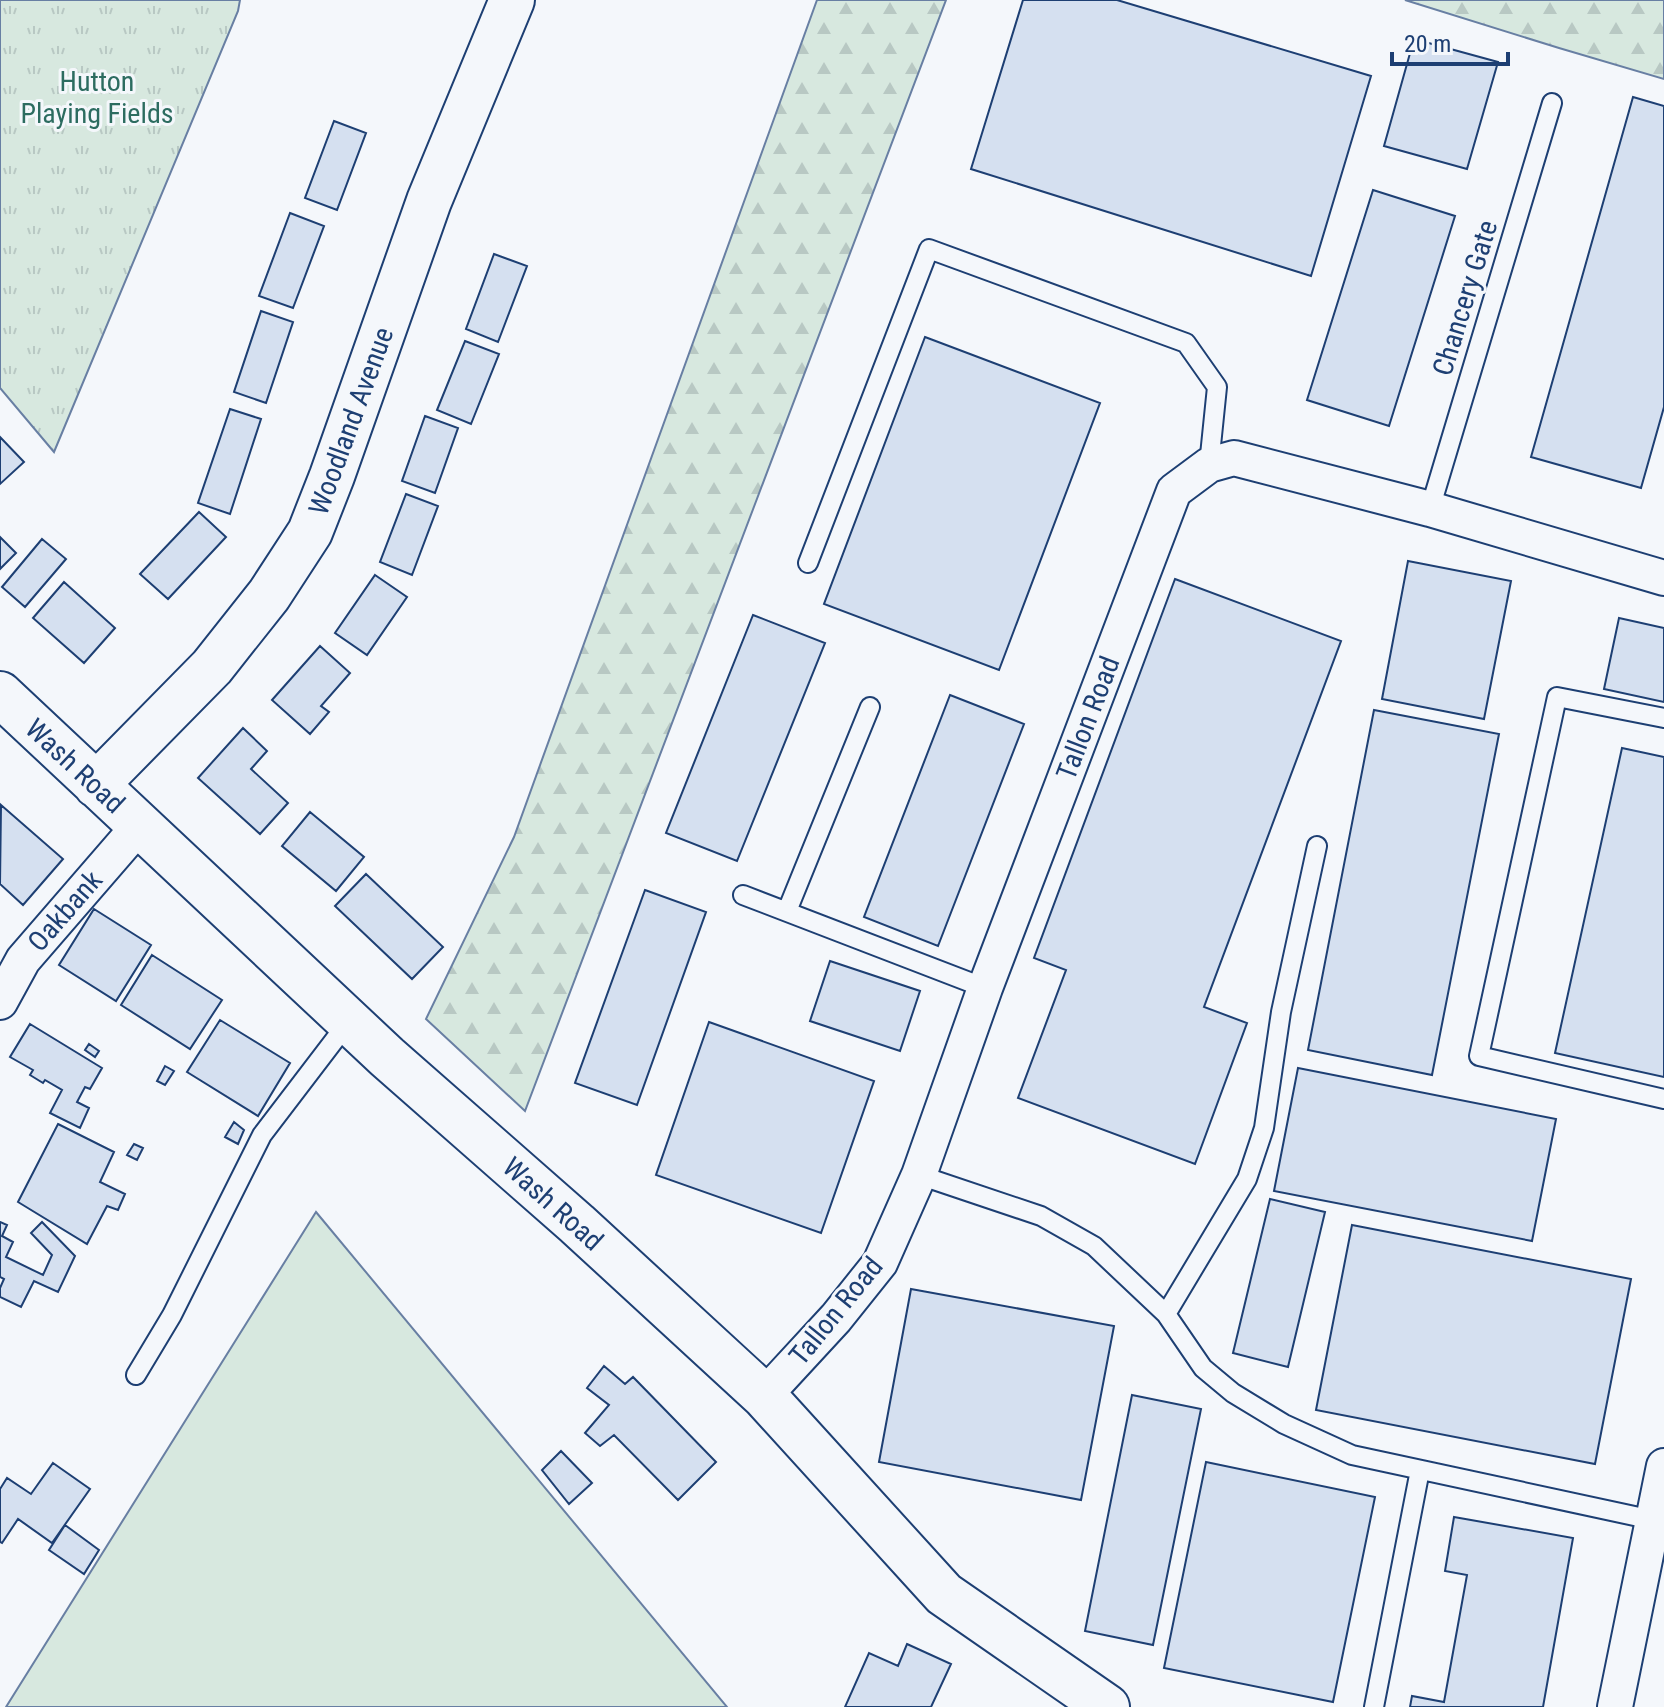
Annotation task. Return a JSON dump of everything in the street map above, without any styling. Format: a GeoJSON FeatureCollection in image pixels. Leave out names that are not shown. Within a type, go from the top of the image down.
{"type":"FeatureCollection","features":[{"type":"Feature","properties":{"kind":"street","name":"Woodland Avenue"},"geometry":{"type":"LineString","coordinates":[[96,785],[212,667],[269,595],[310,532],[429,201],[512,0]]}},
{"type":"Feature","properties":{"kind":"street"},"geometry":{"type":"LineString","coordinates":[[1209,465],[1234,458],[1430,509],[1664,578]]}},
{"type":"Feature","properties":{"kind":"street","name":"Tallon Road"},"geometry":{"type":"LineString","coordinates":[[764,1396],[836,1318],[880,1263],[919,1175],[985,988],[1174,491],[1209,465]]}},
{"type":"Feature","properties":{"kind":"street","name":"Wash Road"},"geometry":{"type":"LineString","coordinates":[[0,694],[387,1057],[577,1224],[764,1396],[944,1594],[1107,1707]]}},
{"type":"Feature","properties":{"kind":"street","name":"Oakbank"},"geometry":{"type":"LineString","coordinates":[[0,1002],[9,964],[23,960],[139,826]]}},
{"type":"Feature","properties":{"kind":"street"},"geometry":{"type":"LineString","coordinates":[[1615,1707],[1664,1466]]}},
{"type":"Feature","properties":{"kind":"lane","name":"Chancery Gate"},"geometry":{"type":"LineString","coordinates":[[1430,509],[1552,103]]}},
{"type":"Feature","properties":{"kind":"lane"},"geometry":{"type":"LineString","coordinates":[[808,563],[929,249],[1186,343],[1217,387],[1209,465]]}},
{"type":"Feature","properties":{"kind":"lane"},"geometry":{"type":"LineString","coordinates":[[1664,718],[1557,697],[1479,1056],[1664,1099]]}},
{"type":"Feature","properties":{"kind":"lane"},"geometry":{"type":"LineString","coordinates":[[787,911],[870,707]]}},
{"type":"Feature","properties":{"kind":"lane"},"geometry":{"type":"LineString","coordinates":[[1166,1314],[1247,1179],[1264,1128],[1281,1012],[1317,846]]}},
{"type":"Feature","properties":{"kind":"lane"},"geometry":{"type":"LineString","coordinates":[[743,895],[985,988]]}},
{"type":"Feature","properties":{"kind":"lane"},"geometry":{"type":"LineString","coordinates":[[136,1375],[172,1315],[262,1135],[349,1021]]}},
{"type":"Feature","properties":{"kind":"lane"},"geometry":{"type":"LineString","coordinates":[[919,1175],[1041,1216],[1094,1246],[1166,1314],[1203,1368],[1233,1393],[1284,1424],[1352,1455],[1653,1520]]}},
{"type":"Feature","properties":{"kind":"lane"},"geometry":{"type":"LineString","coordinates":[[1374,1707],[1420,1470]]}},
{"type":"Feature","properties":{"kind":"green space","name":"Hutton Playing Fields"},"geometry":{"type":"Polygon","coordinates":[[[0,0],[240,0],[54,452],[0,388],[0,0]]]}},
{"type":"Feature","properties":{"kind":"green space"},"geometry":{"type":"Polygon","coordinates":[[[817,0],[946,0],[525,1111],[426,1019],[514,837],[817,0]]]}},
{"type":"Feature","properties":{"kind":"green space"},"geometry":{"type":"Polygon","coordinates":[[[1405,0],[1664,0],[1664,79],[1559,48],[1405,0]]]}},
{"type":"Feature","properties":{"kind":"green space"},"geometry":{"type":"Polygon","coordinates":[[[316,1212],[727,1707],[6,1707],[316,1212]]]}},
{"type":"Feature","properties":{"kind":"building"},"geometry":{"type":"Polygon","coordinates":[[[1023,0],[1117,0],[1371,76],[1311,276],[971,169],[1023,0]]]}},
{"type":"Feature","properties":{"kind":"building"},"geometry":{"type":"Polygon","coordinates":[[[1414,39],[1498,62],[1467,169],[1384,146],[1414,39]]]}},
{"type":"Feature","properties":{"kind":"building"},"geometry":{"type":"Polygon","coordinates":[[[1633,97],[1664,106],[1664,407],[1641,488],[1531,457],[1633,97]]]}},
{"type":"Feature","properties":{"kind":"building"},"geometry":{"type":"Polygon","coordinates":[[[334,121],[366,133],[337,210],[305,198],[334,121]]]}},
{"type":"Feature","properties":{"kind":"building"},"geometry":{"type":"Polygon","coordinates":[[[1373,190],[1455,216],[1389,426],[1307,400],[1373,190]]]}},
{"type":"Feature","properties":{"kind":"building"},"geometry":{"type":"Polygon","coordinates":[[[290,213],[324,226],[293,308],[259,296],[290,213]]]}},
{"type":"Feature","properties":{"kind":"building"},"geometry":{"type":"Polygon","coordinates":[[[494,254],[527,266],[498,342],[466,329],[494,254]]]}},
{"type":"Feature","properties":{"kind":"building"},"geometry":{"type":"Polygon","coordinates":[[[261,311],[293,322],[266,403],[234,392],[261,311]]]}},
{"type":"Feature","properties":{"kind":"building"},"geometry":{"type":"Polygon","coordinates":[[[925,337],[1100,403],[999,670],[824,604],[925,337]]]}},
{"type":"Feature","properties":{"kind":"building"},"geometry":{"type":"Polygon","coordinates":[[[465,341],[499,354],[471,424],[437,410],[465,341]]]}},
{"type":"Feature","properties":{"kind":"building"},"geometry":{"type":"Polygon","coordinates":[[[230,409],[261,419],[230,514],[198,503],[230,409]]]}},
{"type":"Feature","properties":{"kind":"building"},"geometry":{"type":"Polygon","coordinates":[[[425,416],[458,428],[435,493],[402,481],[425,416]]]}},
{"type":"Feature","properties":{"kind":"building"},"geometry":{"type":"Polygon","coordinates":[[[0,437],[24,462],[0,484],[0,437]]]}},
{"type":"Feature","properties":{"kind":"building"},"geometry":{"type":"Polygon","coordinates":[[[406,494],[438,506],[412,575],[380,562],[406,494]]]}},
{"type":"Feature","properties":{"kind":"building"},"geometry":{"type":"Polygon","coordinates":[[[199,512],[226,537],[168,599],[140,574],[199,512]]]}},
{"type":"Feature","properties":{"kind":"building"},"geometry":{"type":"Polygon","coordinates":[[[0,537],[16,553],[0,569],[0,537]]]}},
{"type":"Feature","properties":{"kind":"building"},"geometry":{"type":"Polygon","coordinates":[[[42,539],[66,559],[25,607],[2,587],[42,539]]]}},
{"type":"Feature","properties":{"kind":"building"},"geometry":{"type":"Polygon","coordinates":[[[1408,561],[1511,581],[1484,719],[1382,699],[1408,561]]]}},
{"type":"Feature","properties":{"kind":"building"},"geometry":{"type":"Polygon","coordinates":[[[375,575],[407,597],[367,655],[335,633],[375,575]]]}},
{"type":"Feature","properties":{"kind":"building"},"geometry":{"type":"Polygon","coordinates":[[[1175,579],[1341,641],[1204,1007],[1247,1023],[1195,1164],[1018,1098],[1066,970],[1034,958],[1175,579]]]}},
{"type":"Feature","properties":{"kind":"building"},"geometry":{"type":"Polygon","coordinates":[[[64,582],[115,628],[84,663],[33,618],[64,582]]]}},
{"type":"Feature","properties":{"kind":"building"},"geometry":{"type":"Polygon","coordinates":[[[753,615],[825,643],[737,861],[666,833],[753,615]]]}},
{"type":"Feature","properties":{"kind":"building"},"geometry":{"type":"Polygon","coordinates":[[[1619,618],[1664,628],[1664,702],[1604,689],[1619,618]]]}},
{"type":"Feature","properties":{"kind":"building"},"geometry":{"type":"Polygon","coordinates":[[[320,646],[350,673],[321,706],[329,712],[310,734],[272,700],[320,646]]]}},
{"type":"Feature","properties":{"kind":"building"},"geometry":{"type":"Polygon","coordinates":[[[950,695],[1024,724],[938,946],[864,917],[950,695]]]}},
{"type":"Feature","properties":{"kind":"building"},"geometry":{"type":"Polygon","coordinates":[[[1374,710],[1499,734],[1432,1075],[1308,1050],[1374,710]]]}},
{"type":"Feature","properties":{"kind":"building"},"geometry":{"type":"Polygon","coordinates":[[[243,728],[267,751],[251,769],[288,803],[260,834],[198,778],[243,728]]]}},
{"type":"Feature","properties":{"kind":"building"},"geometry":{"type":"Polygon","coordinates":[[[1622,748],[1664,757],[1664,1077],[1555,1053],[1622,748]]]}},
{"type":"Feature","properties":{"kind":"building"},"geometry":{"type":"Polygon","coordinates":[[[1,805],[63,859],[23,905],[0,884],[1,805]]]}},
{"type":"Feature","properties":{"kind":"building"},"geometry":{"type":"Polygon","coordinates":[[[310,812],[364,857],[336,891],[282,846],[310,812]]]}},
{"type":"Feature","properties":{"kind":"building"},"geometry":{"type":"Polygon","coordinates":[[[366,874],[443,947],[412,979],[335,906],[366,874]]]}},
{"type":"Feature","properties":{"kind":"building"},"geometry":{"type":"Polygon","coordinates":[[[645,890],[706,912],[637,1105],[575,1083],[645,890]]]}},
{"type":"Feature","properties":{"kind":"building"},"geometry":{"type":"Polygon","coordinates":[[[94,909],[151,945],[116,1001],[59,965],[94,909]]]}},
{"type":"Feature","properties":{"kind":"building"},"geometry":{"type":"Polygon","coordinates":[[[152,955],[222,1000],[190,1049],[121,1005],[152,955]]]}},
{"type":"Feature","properties":{"kind":"building"},"geometry":{"type":"Polygon","coordinates":[[[830,961],[920,991],[900,1051],[810,1021],[830,961]]]}},
{"type":"Feature","properties":{"kind":"building"},"geometry":{"type":"Polygon","coordinates":[[[220,1020],[290,1063],[258,1116],[187,1072],[220,1020]]]}},
{"type":"Feature","properties":{"kind":"building"},"geometry":{"type":"Polygon","coordinates":[[[709,1022],[874,1081],[821,1233],[656,1175],[709,1022]]]}},
{"type":"Feature","properties":{"kind":"building"},"geometry":{"type":"Polygon","coordinates":[[[30,1024],[102,1068],[90,1089],[85,1087],[77,1102],[89,1108],[80,1128],[50,1113],[62,1090],[30,1075],[33,1070],[10,1057],[30,1024]]]}},
{"type":"Feature","properties":{"kind":"building"},"geometry":{"type":"Polygon","coordinates":[[[89,1044],[99,1051],[95,1057],[85,1050],[89,1044]]]}},
{"type":"Feature","properties":{"kind":"building"},"geometry":{"type":"Polygon","coordinates":[[[165,1066],[174,1071],[165,1085],[157,1081],[165,1066]]]}},
{"type":"Feature","properties":{"kind":"building"},"geometry":{"type":"Polygon","coordinates":[[[1298,1068],[1556,1119],[1532,1241],[1274,1191],[1298,1068]]]}},
{"type":"Feature","properties":{"kind":"building"},"geometry":{"type":"Polygon","coordinates":[[[234,1122],[244,1130],[238,1144],[225,1137],[234,1122]]]}},
{"type":"Feature","properties":{"kind":"building"},"geometry":{"type":"Polygon","coordinates":[[[58,1124],[114,1152],[100,1182],[125,1194],[118,1210],[107,1206],[87,1244],[18,1202],[58,1124]]]}},
{"type":"Feature","properties":{"kind":"building"},"geometry":{"type":"Polygon","coordinates":[[[134,1144],[143,1148],[137,1160],[127,1155],[134,1144]]]}},
{"type":"Feature","properties":{"kind":"building"},"geometry":{"type":"Polygon","coordinates":[[[1270,1199],[1325,1212],[1288,1367],[1233,1353],[1270,1199]]]}},
{"type":"Feature","properties":{"kind":"building"},"geometry":{"type":"Polygon","coordinates":[[[0,1222],[7,1225],[2,1236],[13,1242],[6,1257],[43,1275],[52,1255],[31,1233],[42,1222],[75,1256],[58,1292],[34,1281],[21,1307],[0,1297],[4,1279],[0,1277],[0,1222]]]}},
{"type":"Feature","properties":{"kind":"building"},"geometry":{"type":"Polygon","coordinates":[[[1352,1225],[1631,1279],[1595,1464],[1316,1410],[1352,1225]]]}},
{"type":"Feature","properties":{"kind":"building"},"geometry":{"type":"Polygon","coordinates":[[[911,1289],[1114,1326],[1081,1500],[879,1462],[911,1289]]]}},
{"type":"Feature","properties":{"kind":"building"},"geometry":{"type":"Polygon","coordinates":[[[604,1366],[625,1384],[633,1377],[716,1462],[678,1500],[614,1435],[600,1446],[585,1433],[609,1405],[587,1388],[604,1366]]]}},
{"type":"Feature","properties":{"kind":"building"},"geometry":{"type":"Polygon","coordinates":[[[1132,1395],[1201,1409],[1153,1645],[1085,1631],[1132,1395]]]}},
{"type":"Feature","properties":{"kind":"building"},"geometry":{"type":"Polygon","coordinates":[[[561,1451],[592,1483],[569,1504],[542,1470],[561,1451]]]}},
{"type":"Feature","properties":{"kind":"building"},"geometry":{"type":"Polygon","coordinates":[[[1206,1462],[1375,1497],[1333,1702],[1164,1668],[1206,1462]]]}},
{"type":"Feature","properties":{"kind":"building"},"geometry":{"type":"Polygon","coordinates":[[[53,1463],[90,1489],[52,1543],[18,1519],[0,1542],[0,1489],[7,1478],[31,1494],[53,1463]]]}},
{"type":"Feature","properties":{"kind":"building"},"geometry":{"type":"Polygon","coordinates":[[[1454,1517],[1573,1538],[1543,1707],[1410,1707],[1412,1696],[1444,1702],[1467,1575],[1445,1571],[1454,1517]]]}},
{"type":"Feature","properties":{"kind":"building"},"geometry":{"type":"Polygon","coordinates":[[[65,1525],[99,1550],[84,1574],[49,1550],[65,1525]]]}},
{"type":"Feature","properties":{"kind":"building"},"geometry":{"type":"Polygon","coordinates":[[[907,1644],[951,1664],[931,1707],[845,1707],[869,1653],[898,1666],[907,1644]]]}}]}
